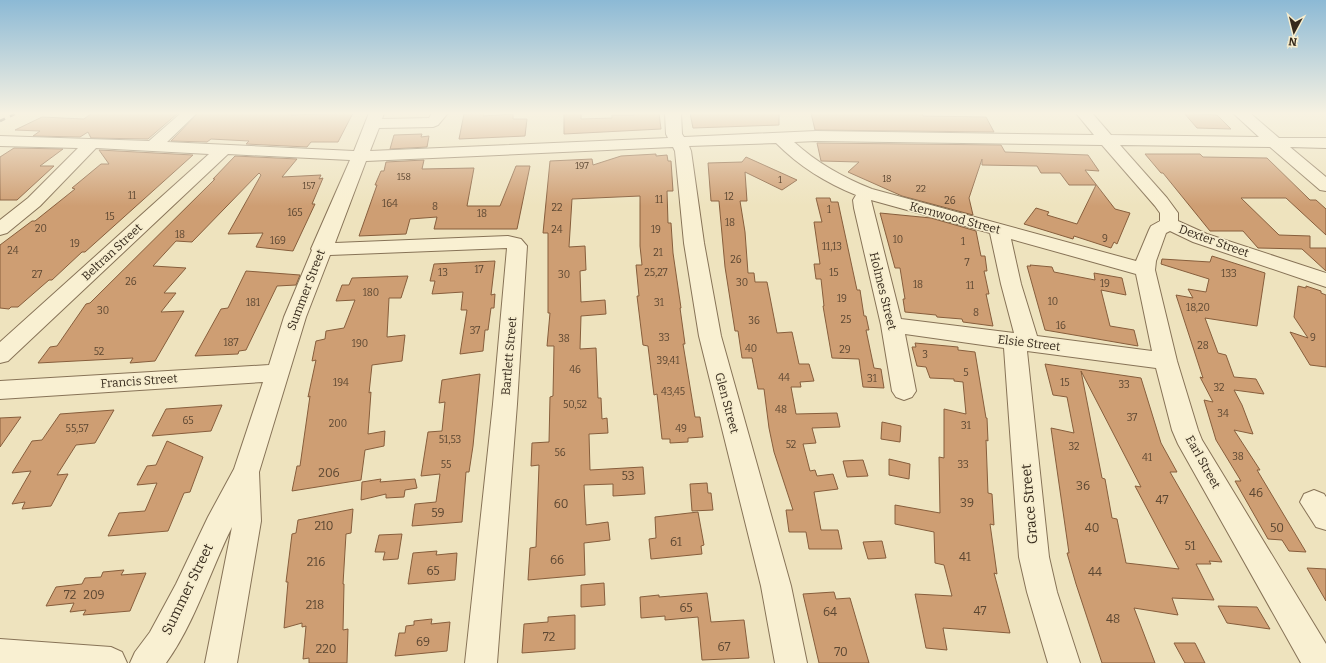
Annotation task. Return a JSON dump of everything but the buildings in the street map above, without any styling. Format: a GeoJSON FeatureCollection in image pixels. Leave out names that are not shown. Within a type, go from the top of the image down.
{"type":"FeatureCollection","features":[{"type":"Feature","properties":{"kind":"street"},"geometry":{"type":"LineString","coordinates":[[0,229],[34,202],[91,144]]}},
{"type":"Feature","properties":{"kind":"street"},"geometry":{"type":"LineString","coordinates":[[111,144],[359,156],[615,144]]}},
{"type":"Feature","properties":{"kind":"street","name":"Summer Street"},"geometry":{"type":"LineString","coordinates":[[146,663],[161,643],[188,594],[218,526],[248,471],[295,317],[364,144]]}},
{"type":"Feature","properties":{"kind":"street","name":"Glen Street"},"geometry":{"type":"LineString","coordinates":[[679,144],[683,151],[695,250],[710,336],[776,586],[791,663]]}},
{"type":"Feature","properties":{"kind":"street","name":"Kernwood Street"},"geometry":{"type":"LineString","coordinates":[[787,144],[797,153],[829,175],[866,193],[1145,270]]}},
{"type":"Feature","properties":{"kind":"street","name":"Dexter Street"},"geometry":{"type":"LineString","coordinates":[[1109,144],[1169,213],[1170,224],[1200,238],[1326,280]]}},
{"type":"Feature","properties":{"kind":"street"},"geometry":{"type":"LineString","coordinates":[[1276,144],[1326,186]]}},
{"type":"Feature","properties":{"kind":"street","name":"Beltran Street"},"geometry":{"type":"LineString","coordinates":[[0,355],[224,149]]}},
{"type":"Feature","properties":{"kind":"street","name":"Holmes Street"},"geometry":{"type":"LineString","coordinates":[[866,193],[862,200],[863,208],[892,324],[904,391]]}},
{"type":"Feature","properties":{"kind":"street","name":"Earl Street"},"geometry":{"type":"LineString","coordinates":[[1170,224],[1158,230],[1146,261],[1145,270],[1166,361],[1185,430],[1319,663]]}},
{"type":"Feature","properties":{"kind":"street","name":"Grace Street"},"geometry":{"type":"LineString","coordinates":[[999,230],[1022,342],[1034,557],[1045,603],[1064,663]]}},
{"type":"Feature","properties":{"kind":"street","name":"Bartlett Street"},"geometry":{"type":"LineString","coordinates":[[321,249],[508,242],[518,246],[505,404],[480,663]]}},
{"type":"Feature","properties":{"kind":"street","name":"Elsie Street"},"geometry":{"type":"LineString","coordinates":[[892,324],[1166,361]]}},
{"type":"Feature","properties":{"kind":"street","name":"Francis Street"},"geometry":{"type":"LineString","coordinates":[[0,390],[277,373]]}},
{"type":"Feature","properties":{"kind":"street","name":"Summer Street"},"geometry":{"type":"LineString","coordinates":[[221,663],[247,521],[248,471]]}},
{"type":"Feature","properties":{"kind":"street"},"geometry":{"type":"LineString","coordinates":[[0,655],[111,663]]}}]}
